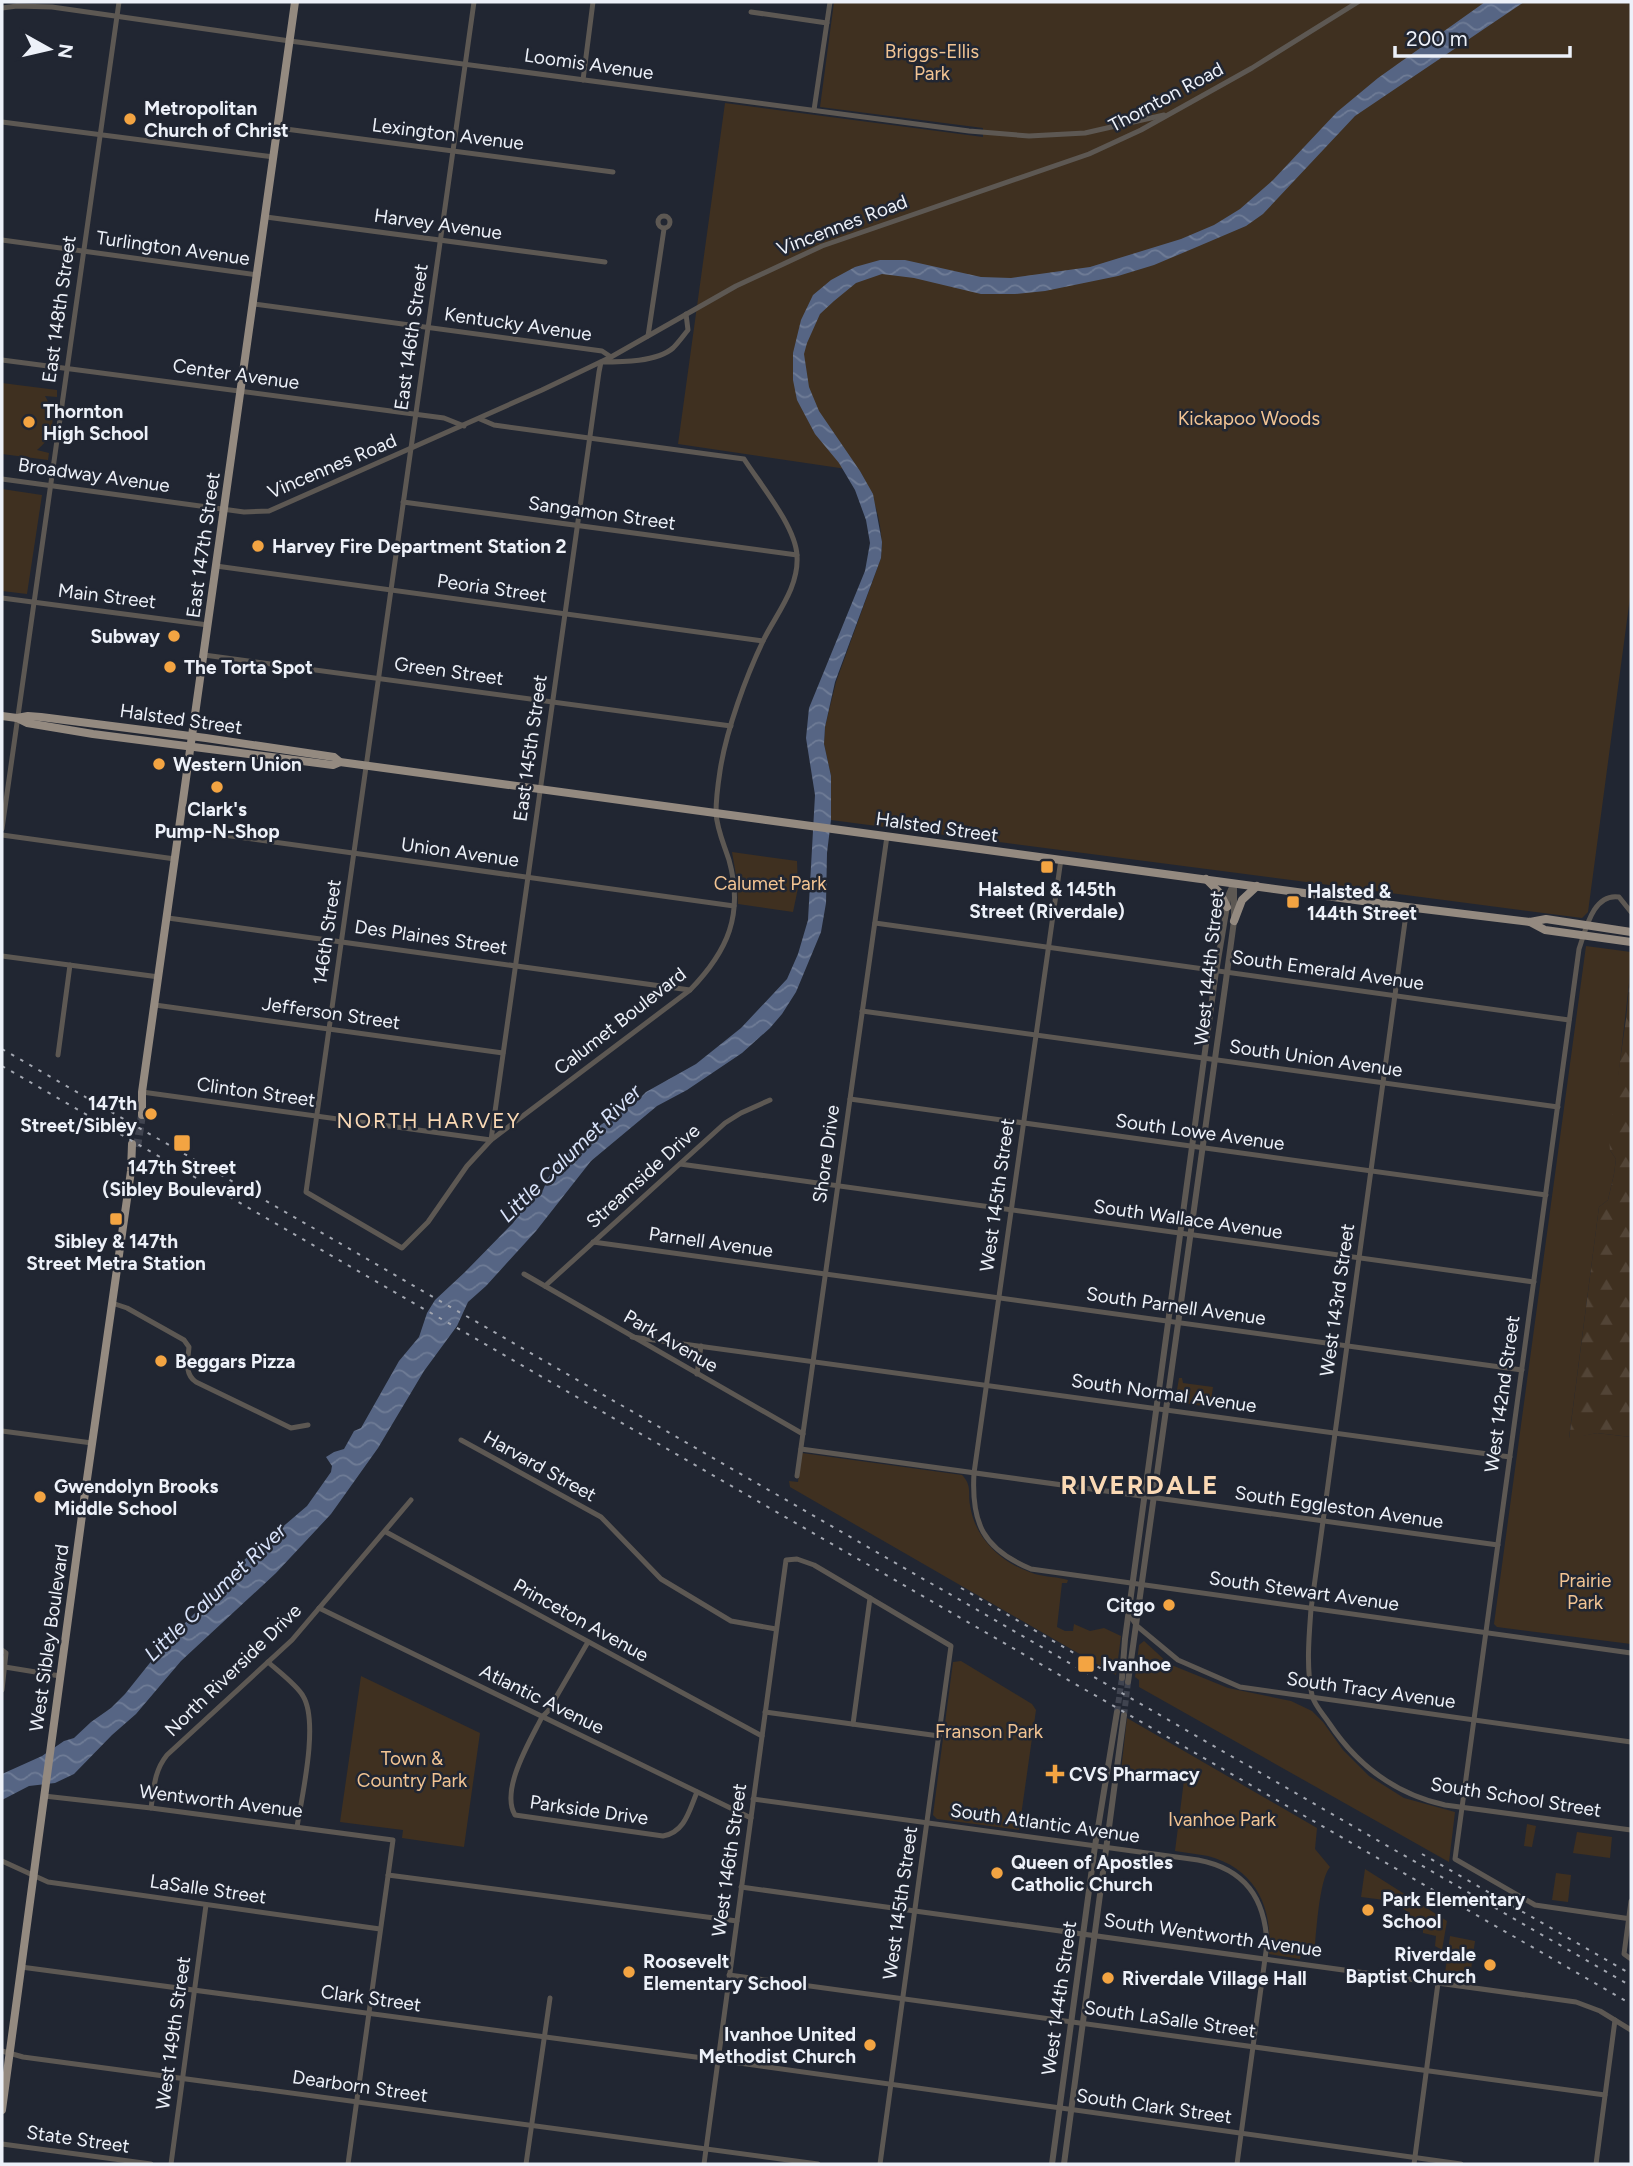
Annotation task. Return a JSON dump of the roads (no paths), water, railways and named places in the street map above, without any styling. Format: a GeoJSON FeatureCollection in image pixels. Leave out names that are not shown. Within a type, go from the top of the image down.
{"type":"FeatureCollection","features":[{"type":"Feature","properties":{"kind":"main road","name":"East 147th Street"},"geometry":{"type":"LineString","coordinates":[[139,1114],[295,2]]}},
{"type":"Feature","properties":{"kind":"main road","name":"Halsted Street"},"geometry":{"type":"LineString","coordinates":[[2,716],[41,717],[193,736],[334,757],[340,762]]}},
{"type":"Feature","properties":{"kind":"main road","name":"Halsted Street"},"geometry":{"type":"LineString","coordinates":[[17,718],[27,723],[191,747],[329,764],[340,762],[367,765],[1407,907],[1530,922],[1546,919],[1631,932]]}},
{"type":"Feature","properties":{"kind":"main road"},"geometry":{"type":"LineString","coordinates":[[1206,879],[1220,893],[1227,906]]}},
{"type":"Feature","properties":{"kind":"main road"},"geometry":{"type":"LineString","coordinates":[[1234,921],[1242,900],[1257,886]]}},
{"type":"Feature","properties":{"kind":"main road","name":"Halsted Street"},"geometry":{"type":"LineString","coordinates":[[1530,922],[1545,930],[1631,942]]}},
{"type":"Feature","properties":{"kind":"main road","name":"West Sibley Boulevard"},"geometry":{"type":"LineString","coordinates":[[2,2110],[6,2052],[21,1968],[135,1146]]}},
{"type":"Feature","properties":{"kind":"street","name":"East 148th Street"},"geometry":{"type":"LineString","coordinates":[[2,829],[119,2]]}},
{"type":"Feature","properties":{"kind":"street","name":"East 146th Street"},"geometry":{"type":"LineString","coordinates":[[379,677],[474,2]]}},
{"type":"Feature","properties":{"kind":"street"},"geometry":{"type":"LineString","coordinates":[[583,80],[593,2]]}},
{"type":"Feature","properties":{"kind":"street"},"geometry":{"type":"LineString","coordinates":[[814,110],[830,2]]}},
{"type":"Feature","properties":{"kind":"street","name":"Thornton Road"},"geometry":{"type":"LineString","coordinates":[[975,193],[1089,154],[1141,130],[1252,68],[1358,2]]}},
{"type":"Feature","properties":{"kind":"street","name":"Loomis Avenue"},"geometry":{"type":"LineString","coordinates":[[2,8],[52,7],[969,131],[1029,136],[1085,133],[1170,113]]}},
{"type":"Feature","properties":{"kind":"street"},"geometry":{"type":"LineString","coordinates":[[751,12],[827,23]]}},
{"type":"Feature","properties":{"kind":"street"},"geometry":{"type":"LineString","coordinates":[[2,122],[274,157]]}},
{"type":"Feature","properties":{"kind":"street","name":"Lexington Avenue"},"geometry":{"type":"LineString","coordinates":[[278,128],[613,172]]}},
{"type":"Feature","properties":{"kind":"street","name":"Vincennes Road"},"geometry":{"type":"LineString","coordinates":[[224,509],[244,512],[269,511],[411,450],[601,362],[736,286],[821,246],[975,193]]}},
{"type":"Feature","properties":{"kind":"street","name":"Harvey Avenue"},"geometry":{"type":"LineString","coordinates":[[266,217],[605,262]]}},
{"type":"Feature","properties":{"kind":"street"},"geometry":{"type":"LineString","coordinates":[[648,336],[664,229]]}},
{"type":"Feature","properties":{"kind":"street","name":"Turlington Avenue"},"geometry":{"type":"LineString","coordinates":[[2,240],[258,275]]}},
{"type":"Feature","properties":{"kind":"street","name":"Kentucky Avenue"},"geometry":{"type":"LineString","coordinates":[[254,304],[602,351],[611,357]]}},
{"type":"Feature","properties":{"kind":"street","name":"Vincennes Road"},"geometry":{"type":"LineString","coordinates":[[601,362],[626,362],[662,355],[672,349],[688,330],[686,314]]}},
{"type":"Feature","properties":{"kind":"street","name":"Center Avenue"},"geometry":{"type":"LineString","coordinates":[[2,359],[444,418],[464,426]]}},
{"type":"Feature","properties":{"kind":"street","name":"East 145th Street"},"geometry":{"type":"LineString","coordinates":[[491,1140],[601,362]]}},
{"type":"Feature","properties":{"kind":"street"},"geometry":{"type":"LineString","coordinates":[[480,419],[494,425],[744,459],[788,526],[797,555]]}},
{"type":"Feature","properties":{"kind":"street","name":"Broadway Avenue"},"geometry":{"type":"LineString","coordinates":[[2,479],[224,509]]}},
{"type":"Feature","properties":{"kind":"street","name":"Sangamon Street"},"geometry":{"type":"LineString","coordinates":[[403,502],[797,555]]}},
{"type":"Feature","properties":{"kind":"street","name":"Calumet Boulevard"},"geometry":{"type":"LineString","coordinates":[[402,1248],[428,1223],[461,1174],[491,1140],[690,990],[709,971],[721,953],[732,929],[734,884],[716,813],[720,769],[731,726],[763,641],[793,584],[797,555]]}},
{"type":"Feature","properties":{"kind":"street","name":"Peoria Street"},"geometry":{"type":"LineString","coordinates":[[216,566],[763,641]]}},
{"type":"Feature","properties":{"kind":"street","name":"Main Street"},"geometry":{"type":"LineString","coordinates":[[2,598],[208,625]]}},
{"type":"Feature","properties":{"kind":"street","name":"Green Street"},"geometry":{"type":"LineString","coordinates":[[204,655],[731,726]]}},
{"type":"Feature","properties":{"kind":"street","name":"146th Street"},"geometry":{"type":"LineString","coordinates":[[379,677],[306,1192],[402,1248]]}},
{"type":"Feature","properties":{"kind":"street","name":"Union Avenue"},"geometry":{"type":"LineString","coordinates":[[180,829],[734,905]]}},
{"type":"Feature","properties":{"kind":"street"},"geometry":{"type":"LineString","coordinates":[[2,835],[176,859]]}},
{"type":"Feature","properties":{"kind":"street","name":"Shore Drive"},"geometry":{"type":"LineString","coordinates":[[797,1476],[887,836]]}},
{"type":"Feature","properties":{"kind":"street","name":"West 145th Street"},"geometry":{"type":"LineString","coordinates":[[985,1534],[977,1517],[973,1494],[974,1473],[1061,859]]}},
{"type":"Feature","properties":{"kind":"street","name":"West 144th Street"},"geometry":{"type":"LineString","coordinates":[[1234,883],[1234,921],[1203,1148],[1136,1626],[1125,1680],[1129,1614],[1168,1321],[1216,971],[1227,906],[1234,883]]}},
{"type":"Feature","properties":{"kind":"street","name":"West 142nd Street"},"geometry":{"type":"LineString","coordinates":[[1630,1919],[1535,1905],[1455,1859],[1579,949],[1596,905],[1608,897],[1619,897],[1631,912]]}},
{"type":"Feature","properties":{"kind":"street","name":"West 143rd Street"},"geometry":{"type":"LineString","coordinates":[[1312,1698],[1309,1658],[1311,1609],[1407,907]]}},
{"type":"Feature","properties":{"kind":"street","name":"Des Plaines Street"},"geometry":{"type":"LineString","coordinates":[[168,918],[690,990]]}},
{"type":"Feature","properties":{"kind":"street","name":"South Emerald Avenue"},"geometry":{"type":"LineString","coordinates":[[875,923],[1569,1020]]}},
{"type":"Feature","properties":{"kind":"street"},"geometry":{"type":"LineString","coordinates":[[2,956],[159,978]]}},
{"type":"Feature","properties":{"kind":"street"},"geometry":{"type":"LineString","coordinates":[[58,1055],[70,965]]}},
{"type":"Feature","properties":{"kind":"street","name":"Jefferson Street"},"geometry":{"type":"LineString","coordinates":[[155,1005],[503,1053]]}},
{"type":"Feature","properties":{"kind":"street","name":"South Union Avenue"},"geometry":{"type":"LineString","coordinates":[[862,1011],[1558,1107]]}},
{"type":"Feature","properties":{"kind":"street","name":"Clinton Street"},"geometry":{"type":"LineString","coordinates":[[142,1092],[491,1140]]}},
{"type":"Feature","properties":{"kind":"street","name":"South Lowe Avenue"},"geometry":{"type":"LineString","coordinates":[[850,1099],[1546,1195]]}},
{"type":"Feature","properties":{"kind":"street","name":"Streamside Drive"},"geometry":{"type":"LineString","coordinates":[[545,1286],[725,1123],[770,1100]]}},
{"type":"Feature","properties":{"kind":"street","name":"South Wallace Avenue"},"geometry":{"type":"LineString","coordinates":[[680,1164],[1534,1282]]}},
{"type":"Feature","properties":{"kind":"street","name":"Parnell Avenue"},"geometry":{"type":"LineString","coordinates":[[593,1242],[825,1274]]}},
{"type":"Feature","properties":{"kind":"street","name":"Park Avenue"},"geometry":{"type":"LineString","coordinates":[[524,1274],[803,1434]]}},
{"type":"Feature","properties":{"kind":"street","name":"South Parnell Avenue"},"geometry":{"type":"LineString","coordinates":[[825,1274],[1522,1370]]}},
{"type":"Feature","properties":{"kind":"street"},"geometry":{"type":"LineString","coordinates":[[112,1303],[127,1308],[184,1340],[189,1347],[190,1378],[196,1382],[291,1428],[308,1425]]}},
{"type":"Feature","properties":{"kind":"street","name":"South Normal Avenue"},"geometry":{"type":"LineString","coordinates":[[632,1337],[1510,1457]]}},
{"type":"Feature","properties":{"kind":"street"},"geometry":{"type":"LineString","coordinates":[[697,1374],[701,1346]]}},
{"type":"Feature","properties":{"kind":"street"},"geometry":{"type":"LineString","coordinates":[[2,1431],[92,1443]]}},
{"type":"Feature","properties":{"kind":"street","name":"Harvard Street"},"geometry":{"type":"LineString","coordinates":[[461,1440],[601,1517],[661,1579],[731,1621],[776,1629]]}},
{"type":"Feature","properties":{"kind":"street","name":"South Eggleston Avenue"},"geometry":{"type":"LineString","coordinates":[[801,1449],[1498,1545]]}},
{"type":"Feature","properties":{"kind":"street","name":"North Riverside Drive"},"geometry":{"type":"LineString","coordinates":[[151,1808],[155,1777],[167,1755],[292,1640],[411,1500]]}},
{"type":"Feature","properties":{"kind":"street","name":"Princeton Avenue"},"geometry":{"type":"LineString","coordinates":[[386,1532],[762,1736]]}},
{"type":"Feature","properties":{"kind":"street","name":"South Stewart Avenue"},"geometry":{"type":"LineString","coordinates":[[985,1534],[994,1548],[1010,1560],[1031,1569],[1631,1653]]}},
{"type":"Feature","properties":{"kind":"street","name":"West 146th Street"},"geometry":{"type":"LineString","coordinates":[[704,2164],[786,1560],[797,1559],[814,1565],[870,1598]]}},
{"type":"Feature","properties":{"kind":"street"},"geometry":{"type":"LineString","coordinates":[[853,1724],[870,1598]]}},
{"type":"Feature","properties":{"kind":"street","name":"West 145th Street"},"geometry":{"type":"LineString","coordinates":[[870,1598],[951,1646],[880,2164]]}},
{"type":"Feature","properties":{"kind":"street","name":"Atlantic Avenue"},"geometry":{"type":"LineString","coordinates":[[319,1608],[751,1818]]}},
{"type":"Feature","properties":{"kind":"street","name":"South Tracy Avenue"},"geometry":{"type":"LineString","coordinates":[[1129,1614],[1136,1626],[1178,1660],[1224,1681],[1254,1690],[1631,1742]]}},
{"type":"Feature","properties":{"kind":"street","name":"Parkside Drive"},"geometry":{"type":"LineString","coordinates":[[588,1642],[542,1717],[519,1763],[510,1807],[515,1815],[663,1836],[680,1829],[697,1792]]}},
{"type":"Feature","properties":{"kind":"street"},"geometry":{"type":"LineString","coordinates":[[2,1690],[4,1651]]}},
{"type":"Feature","properties":{"kind":"street"},"geometry":{"type":"LineString","coordinates":[[268,1662],[303,1696],[310,1715],[310,1735],[298,1827]]}},
{"type":"Feature","properties":{"kind":"street"},"geometry":{"type":"LineString","coordinates":[[5,1667],[60,1676]]}},
{"type":"Feature","properties":{"kind":"street","name":"South School Street"},"geometry":{"type":"LineString","coordinates":[[1312,1698],[1348,1749],[1379,1777],[1417,1797],[1462,1807],[1631,1830]]}},
{"type":"Feature","properties":{"kind":"street"},"geometry":{"type":"LineString","coordinates":[[765,1712],[939,1736]]}},
{"type":"Feature","properties":{"kind":"street","name":"West 144th Street"},"geometry":{"type":"LineString","coordinates":[[1064,2164],[1107,1848],[1112,1774],[1120,1713]]}},
{"type":"Feature","properties":{"kind":"street","name":"West 144th Street"},"geometry":{"type":"LineString","coordinates":[[1052,2164],[1095,1846],[1112,1774]]}},
{"type":"Feature","properties":{"kind":"street","name":"Wentworth Avenue"},"geometry":{"type":"LineString","coordinates":[[44,1794],[393,1840],[388,1875]]}},
{"type":"Feature","properties":{"kind":"street","name":"South Atlantic Avenue"},"geometry":{"type":"LineString","coordinates":[[753,1799],[1208,1861],[1235,1874],[1253,1891],[1264,1916],[1265,1958]]}},
{"type":"Feature","properties":{"kind":"street","name":"LaSalle Street"},"geometry":{"type":"LineString","coordinates":[[2,1861],[48,1882],[380,1929]]}},
{"type":"Feature","properties":{"kind":"street"},"geometry":{"type":"LineString","coordinates":[[348,2164],[388,1875],[737,1921]]}},
{"type":"Feature","properties":{"kind":"street","name":"South Wentworth Avenue"},"geometry":{"type":"LineString","coordinates":[[741,1887],[1577,2002],[1631,2030]]}},
{"type":"Feature","properties":{"kind":"street"},"geometry":{"type":"LineString","coordinates":[[1631,1901],[1624,1954],[1631,1959]]}},
{"type":"Feature","properties":{"kind":"street","name":"West 149th Street"},"geometry":{"type":"LineString","coordinates":[[171,2164],[206,1905]]}},
{"type":"Feature","properties":{"kind":"street"},"geometry":{"type":"LineString","coordinates":[[1237,2164],[1265,1958]]}},
{"type":"Feature","properties":{"kind":"street","name":"Clark Street"},"geometry":{"type":"LineString","coordinates":[[21,1968],[718,2060]]}},
{"type":"Feature","properties":{"kind":"street","name":"South LaSalle Street"},"geometry":{"type":"LineString","coordinates":[[730,1975],[1605,2095]]}},
{"type":"Feature","properties":{"kind":"street"},"geometry":{"type":"LineString","coordinates":[[1415,2161],[1438,1983]]}},
{"type":"Feature","properties":{"kind":"street"},"geometry":{"type":"LineString","coordinates":[[526,2164],[550,1998]]}},
{"type":"Feature","properties":{"kind":"street"},"geometry":{"type":"LineString","coordinates":[[1596,2164],[1615,2020]]}},
{"type":"Feature","properties":{"kind":"street","name":"Dearborn Street"},"geometry":{"type":"LineString","coordinates":[[6,2052],[23,2057],[818,2164]]}},
{"type":"Feature","properties":{"kind":"street","name":"South Clark Street"},"geometry":{"type":"LineString","coordinates":[[718,2060],[1415,2161],[1461,2164]]}},
{"type":"Feature","properties":{"kind":"street","name":"State Street"},"geometry":{"type":"LineString","coordinates":[[2,2144],[151,2164]]}},
{"type":"Feature","properties":{"kind":"water","name":"Little Calumet River"},"geometry":{"type":"Polygon","coordinates":[[[1485,2],[1524,2],[1355,116],[1263,214],[1246,226],[1154,265],[1118,276],[1045,291],[981,294],[914,278],[882,274],[856,283],[820,314],[804,354],[809,387],[819,411],[873,494],[882,542],[881,558],[835,682],[825,727],[824,744],[831,776],[826,903],[821,932],[796,992],[770,1028],[742,1053],[687,1090],[657,1106],[591,1161],[536,1231],[468,1302],[457,1326],[424,1371],[378,1448],[331,1514],[276,1573],[181,1661],[136,1714],[74,1774],[55,1783],[29,1786],[2,1800],[2,1774],[74,1738],[111,1708],[169,1639],[212,1596],[237,1566],[307,1506],[331,1472],[332,1466],[326,1457],[344,1449],[354,1431],[361,1428],[399,1361],[419,1337],[427,1313],[435,1300],[513,1223],[530,1199],[543,1190],[548,1178],[579,1141],[636,1102],[646,1092],[696,1064],[741,1028],[787,979],[808,920],[815,795],[806,738],[809,708],[865,571],[870,543],[866,520],[855,490],[839,463],[815,434],[797,400],[793,380],[793,353],[801,320],[813,295],[831,280],[855,267],[880,260],[905,260],[981,277],[1011,278],[1090,267],[1181,239],[1214,225],[1240,209],[1273,180],[1337,112],[1378,78],[1485,2]]]}},
{"type":"Feature","properties":{"kind":"tunnel"},"geometry":{"type":"LineString","coordinates":[[137,1147],[142,1115]]}},
{"type":"Feature","properties":{"kind":"tunnel"},"geometry":{"type":"LineString","coordinates":[[1117,1712],[1122,1678]]}},
{"type":"Feature","properties":{"kind":"tunnel"},"geometry":{"type":"LineString","coordinates":[[1124,1715],[1128,1682]]}},
{"type":"Feature","properties":{"kind":"railway"},"geometry":{"type":"LineString","coordinates":[[2,1049],[1631,1986]]}},
{"type":"Feature","properties":{"kind":"railway"},"geometry":{"type":"LineString","coordinates":[[2,1066],[1631,2004]]}},
{"type":"Feature","properties":{"kind":"railway"},"geometry":{"type":"LineString","coordinates":[[961,1588],[1107,1672]]}},
{"type":"Feature","properties":{"kind":"railway"},"geometry":{"type":"LineString","coordinates":[[1422,1854],[1631,1974]]}},
{"type":"Feature","properties":{"kind":"place","name":"Metropolitan Church of Christ"},"geometry":{"type":"Point","coordinates":[130,119]}},
{"type":"Feature","properties":{"kind":"place","name":"Thornton High School"},"geometry":{"type":"Point","coordinates":[29,422]}},
{"type":"Feature","properties":{"kind":"place","name":"Harvey Fire Department Station 2"},"geometry":{"type":"Point","coordinates":[258,546]}},
{"type":"Feature","properties":{"kind":"place","name":"Subway"},"geometry":{"type":"Point","coordinates":[174,636]}},
{"type":"Feature","properties":{"kind":"place","name":"The Torta Spot"},"geometry":{"type":"Point","coordinates":[170,667]}},
{"type":"Feature","properties":{"kind":"place","name":"Western Union"},"geometry":{"type":"Point","coordinates":[159,764]}},
{"type":"Feature","properties":{"kind":"place","name":"Clark's Pump-N-Shop"},"geometry":{"type":"Point","coordinates":[217,787]}},
{"type":"Feature","properties":{"kind":"place","name":"Halsted & 145th Street (Riverdale)"},"geometry":{"type":"Point","coordinates":[1047,867]}},
{"type":"Feature","properties":{"kind":"place","name":"Halsted & 144th Street"},"geometry":{"type":"Point","coordinates":[1293,902]}},
{"type":"Feature","properties":{"kind":"place","name":"147th Street/Sibley"},"geometry":{"type":"Point","coordinates":[151,1114]}},
{"type":"Feature","properties":{"kind":"place","name":"147th Street (Sibley Boulevard)"},"geometry":{"type":"Point","coordinates":[182,1143]}},
{"type":"Feature","properties":{"kind":"place","name":"Sibley & 147th Street Metra Station"},"geometry":{"type":"Point","coordinates":[116,1219]}},
{"type":"Feature","properties":{"kind":"place","name":"Beggars Pizza"},"geometry":{"type":"Point","coordinates":[161,1361]}},
{"type":"Feature","properties":{"kind":"place","name":"Gwendolyn Brooks Middle School"},"geometry":{"type":"Point","coordinates":[40,1497]}},
{"type":"Feature","properties":{"kind":"place","name":"Citgo"},"geometry":{"type":"Point","coordinates":[1169,1605]}},
{"type":"Feature","properties":{"kind":"place","name":"Ivanhoe"},"geometry":{"type":"Point","coordinates":[1086,1664]}},
{"type":"Feature","properties":{"kind":"place","name":"CVS Pharmacy"},"geometry":{"type":"Point","coordinates":[1055,1774]}},
{"type":"Feature","properties":{"kind":"place","name":"Queen of Apostles Catholic Church"},"geometry":{"type":"Point","coordinates":[997,1873]}},
{"type":"Feature","properties":{"kind":"place","name":"Park Elementary School"},"geometry":{"type":"Point","coordinates":[1368,1910]}},
{"type":"Feature","properties":{"kind":"place","name":"Riverdale Baptist Church"},"geometry":{"type":"Point","coordinates":[1490,1965]}},
{"type":"Feature","properties":{"kind":"place","name":"Roosevelt Elementary School"},"geometry":{"type":"Point","coordinates":[629,1972]}},
{"type":"Feature","properties":{"kind":"place","name":"Riverdale Village Hall"},"geometry":{"type":"Point","coordinates":[1108,1978]}},
{"type":"Feature","properties":{"kind":"place","name":"Ivanhoe United Methodist Church"},"geometry":{"type":"Point","coordinates":[870,2045]}},
{"type":"Feature","properties":{"kind":"district","name":"NORTH HARVEY"},"geometry":{"type":"Point","coordinates":[429,1120]}},
{"type":"Feature","properties":{"kind":"district","name":"RIVERDALE"},"geometry":{"type":"Point","coordinates":[1140,1485]}},
{"type":"Feature","properties":{"kind":"park label","name":"Briggs-Ellis Park"},"geometry":{"type":"Point","coordinates":[932,62]}},
{"type":"Feature","properties":{"kind":"park label","name":"Kickapoo Woods"},"geometry":{"type":"Point","coordinates":[1249,418]}},
{"type":"Feature","properties":{"kind":"park label","name":"Calumet Park"},"geometry":{"type":"Point","coordinates":[770,883]}},
{"type":"Feature","properties":{"kind":"park label","name":"Prairie Park"},"geometry":{"type":"Point","coordinates":[1585,1591]}},
{"type":"Feature","properties":{"kind":"park label","name":"Franson Park"},"geometry":{"type":"Point","coordinates":[989,1731]}},
{"type":"Feature","properties":{"kind":"park label","name":"Town & Country Park"},"geometry":{"type":"Point","coordinates":[412,1769]}},
{"type":"Feature","properties":{"kind":"park label","name":"Ivanhoe Park"},"geometry":{"type":"Point","coordinates":[1222,1819]}}]}
